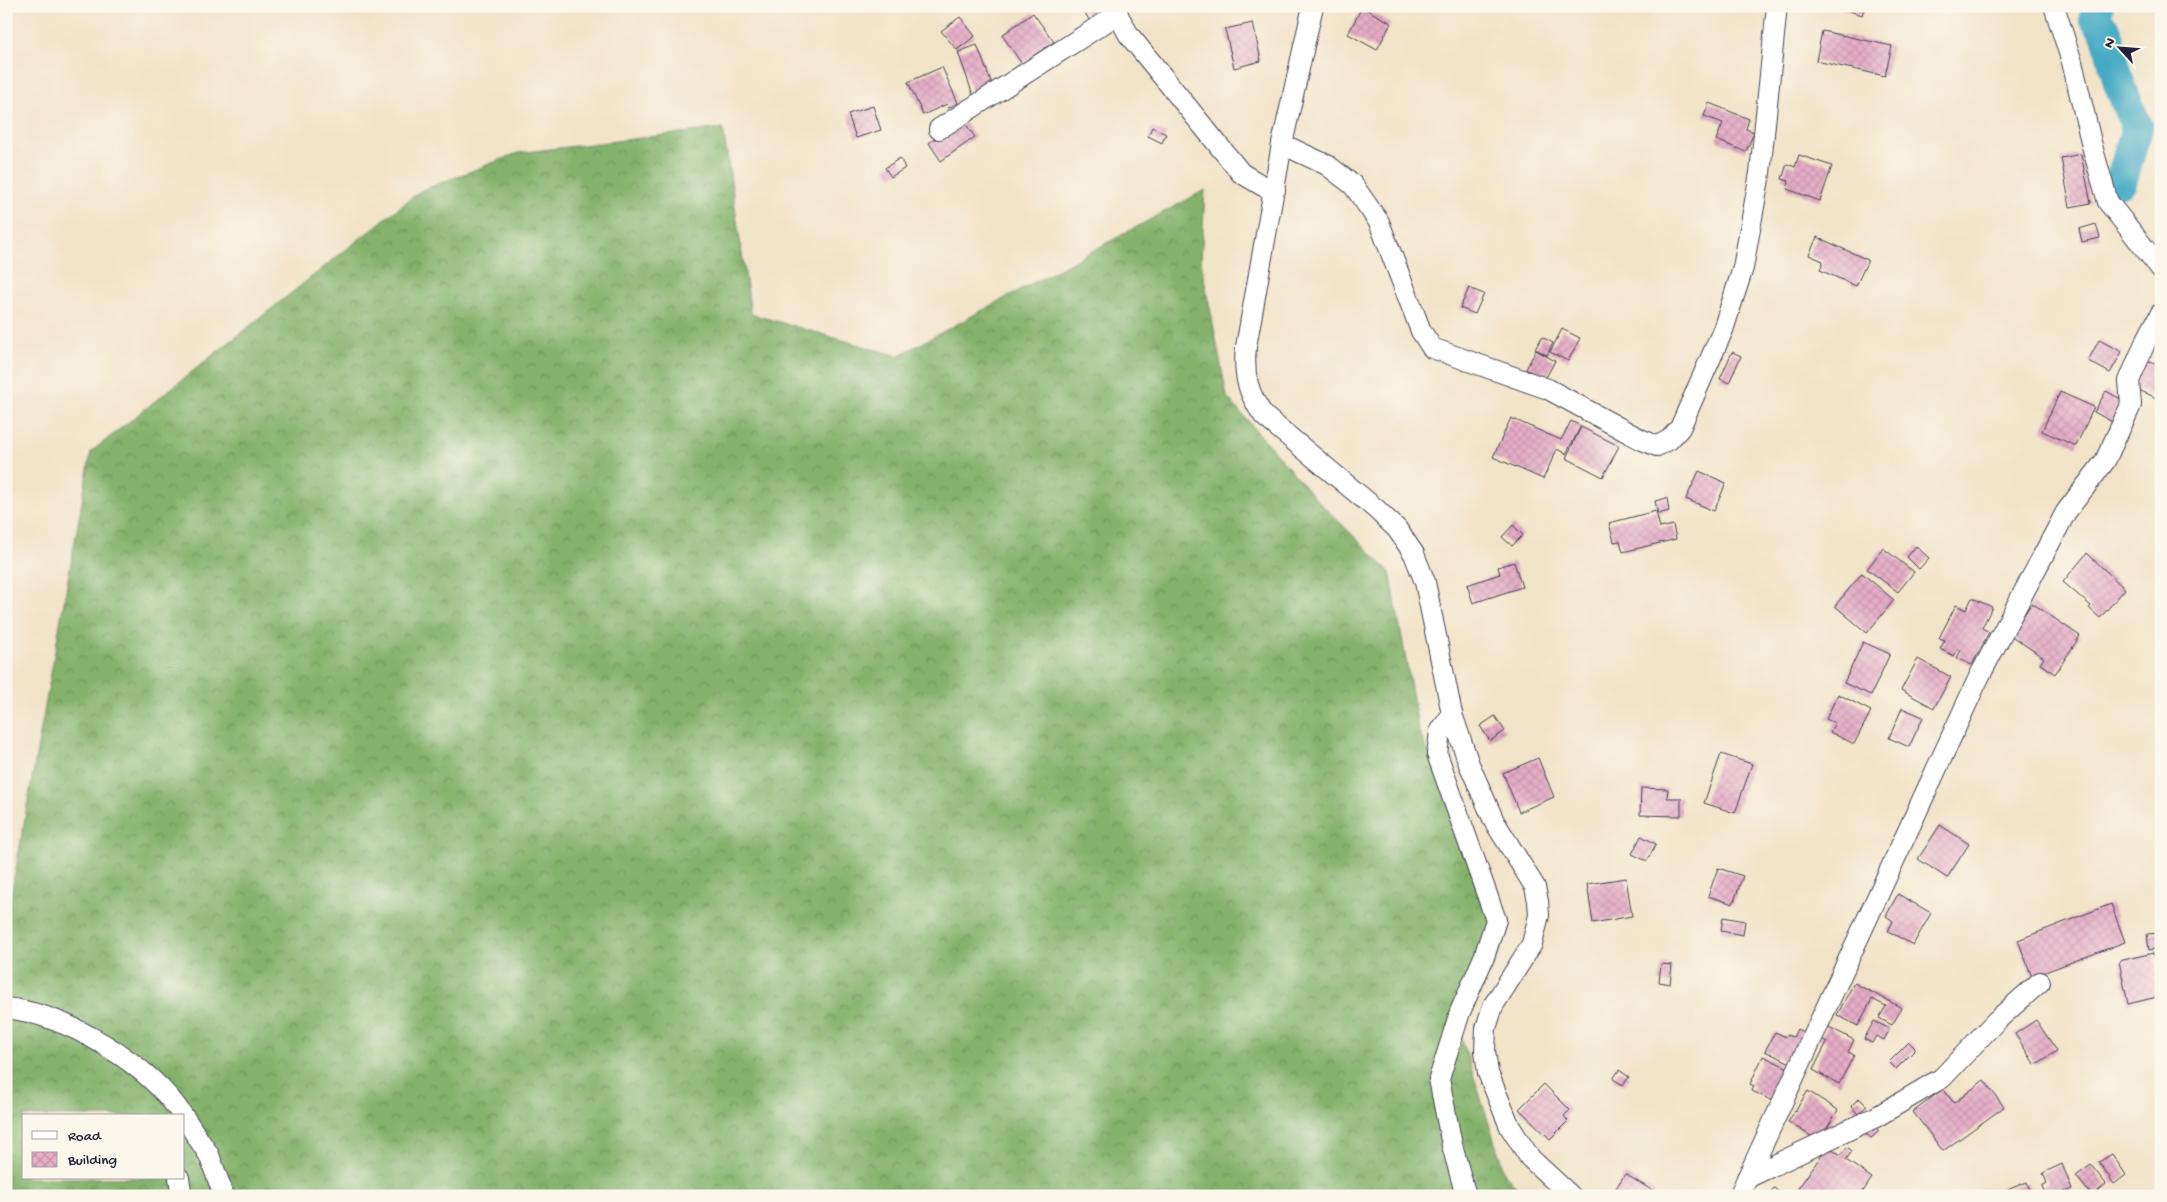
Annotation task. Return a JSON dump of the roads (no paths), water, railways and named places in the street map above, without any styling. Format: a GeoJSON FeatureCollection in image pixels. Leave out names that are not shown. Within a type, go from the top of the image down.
{"type":"FeatureCollection","features":[{"type":"Feature","properties":{"kind":"street"},"geometry":{"type":"LineString","coordinates":[[1313,6],[1282,144],[1246,348],[1244,366],[1247,384],[1254,401],[1264,416],[1376,509],[1397,529],[1414,554],[1425,582],[1452,714],[1469,764],[1494,820],[1535,887],[1538,901],[1539,916],[1532,944],[1493,1006],[1486,1028],[1485,1043],[1488,1073],[1510,1127],[1530,1158],[1571,1196]]}},
{"type":"Feature","properties":{"kind":"street"},"geometry":{"type":"LineString","coordinates":[[1282,144],[1327,166],[1353,185],[1379,222],[1421,332],[1432,348],[1548,389],[1656,446],[1669,440],[1680,428],[1723,330],[1743,268],[1760,173],[1777,6]]}},
{"type":"Feature","properties":{"kind":"street"},"geometry":{"type":"LineString","coordinates":[[2054,6],[2072,62],[2092,146],[2108,202],[2161,269]]}},
{"type":"Feature","properties":{"kind":"street"},"geometry":{"type":"LineString","coordinates":[[939,129],[1116,10],[1128,35],[1242,173],[1257,183],[1275,190]]}},
{"type":"Feature","properties":{"kind":"street"},"geometry":{"type":"LineString","coordinates":[[1743,1187],[1979,677],[2066,512],[2105,461],[2131,405],[2129,381],[2145,343],[2161,313]]}},
{"type":"Feature","properties":{"kind":"street"},"geometry":{"type":"LineString","coordinates":[[1452,714],[1440,732],[1437,754],[1496,920],[1484,957],[1460,1012],[1439,1079],[1452,1145],[1466,1196]]}},
{"type":"Feature","properties":{"kind":"street"},"geometry":{"type":"LineString","coordinates":[[1743,1187],[1876,1117],[1942,1078],[1996,1021],[2040,982]]}},
{"type":"Feature","properties":{"kind":"street"},"geometry":{"type":"LineString","coordinates":[[6,1008],[24,1010],[80,1031],[132,1062],[176,1104],[182,1114]]}},
{"type":"Feature","properties":{"kind":"street"},"geometry":{"type":"LineString","coordinates":[[185,1119],[209,1155],[224,1196]]}},
{"type":"Feature","properties":{"kind":"street"},"geometry":{"type":"LineString","coordinates":[[179,1180],[182,1196]]}},
{"type":"Feature","properties":{"kind":"waterway"},"geometry":{"type":"LineString","coordinates":[[2098,6],[2095,17],[2106,32],[2119,83],[2137,128],[2121,182]]}}]}
